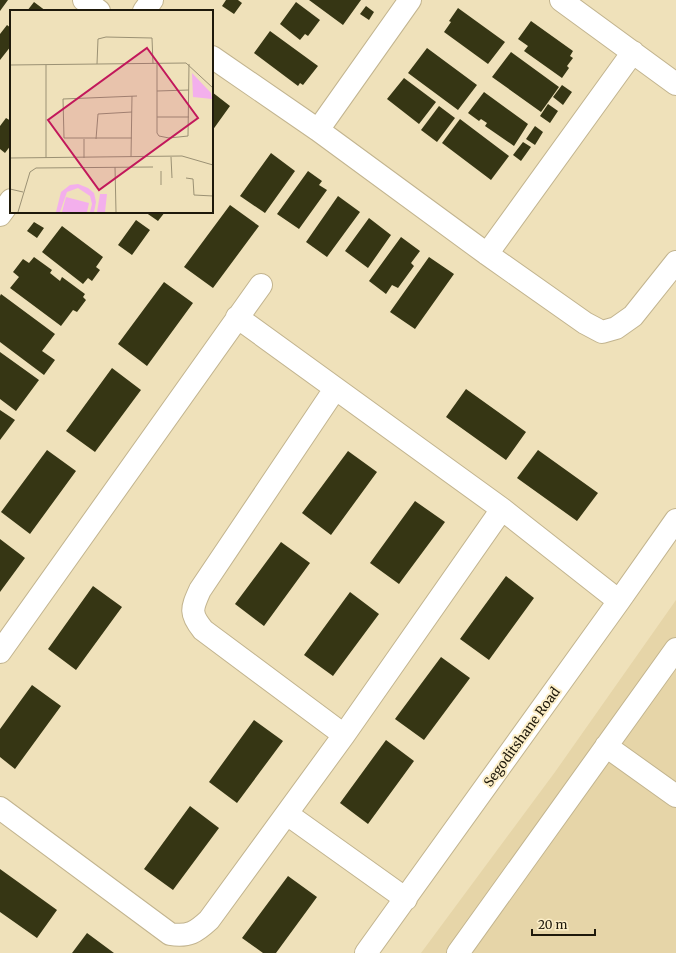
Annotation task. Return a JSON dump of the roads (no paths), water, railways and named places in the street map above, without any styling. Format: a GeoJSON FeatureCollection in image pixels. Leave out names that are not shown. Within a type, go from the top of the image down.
{"type":"FeatureCollection","features":[{"type":"Feature","properties":{"kind":"street"},"geometry":{"type":"LineString","coordinates":[[84,0],[98,10]]}},
{"type":"Feature","properties":{"kind":"street"},"geometry":{"type":"LineString","coordinates":[[318,130],[410,0]]}},
{"type":"Feature","properties":{"kind":"street"},"geometry":{"type":"LineString","coordinates":[[561,0],[676,84]]}},
{"type":"Feature","properties":{"kind":"street"},"geometry":{"type":"LineString","coordinates":[[487,254],[632,52]]}},
{"type":"Feature","properties":{"kind":"street"},"geometry":{"type":"LineString","coordinates":[[213,58],[318,130],[487,254],[585,323],[602,332],[616,328],[633,316],[676,262]]}},
{"type":"Feature","properties":{"kind":"street"},"geometry":{"type":"LineString","coordinates":[[0,216],[10,201]]}},
{"type":"Feature","properties":{"kind":"street"},"geometry":{"type":"LineString","coordinates":[[0,652],[261,285]]}},
{"type":"Feature","properties":{"kind":"street"},"geometry":{"type":"LineString","coordinates":[[237,318],[502,509],[619,601]]}},
{"type":"Feature","properties":{"kind":"street"},"geometry":{"type":"LineString","coordinates":[[335,389],[200,590],[192,613],[196,622],[203,630],[344,735]]}},
{"type":"Feature","properties":{"kind":"street"},"geometry":{"type":"LineString","coordinates":[[0,808],[170,934],[190,934],[199,929],[209,920],[344,735],[502,509]]}},
{"type":"Feature","properties":{"kind":"street","name":"Segoditshane Road"},"geometry":{"type":"LineString","coordinates":[[366,953],[676,520]]}},
{"type":"Feature","properties":{"kind":"street"},"geometry":{"type":"LineString","coordinates":[[458,953],[676,648]]}},
{"type":"Feature","properties":{"kind":"street"},"geometry":{"type":"LineString","coordinates":[[606,746],[676,796]]}},
{"type":"Feature","properties":{"kind":"street"},"geometry":{"type":"LineString","coordinates":[[287,814],[406,899]]}}]}
